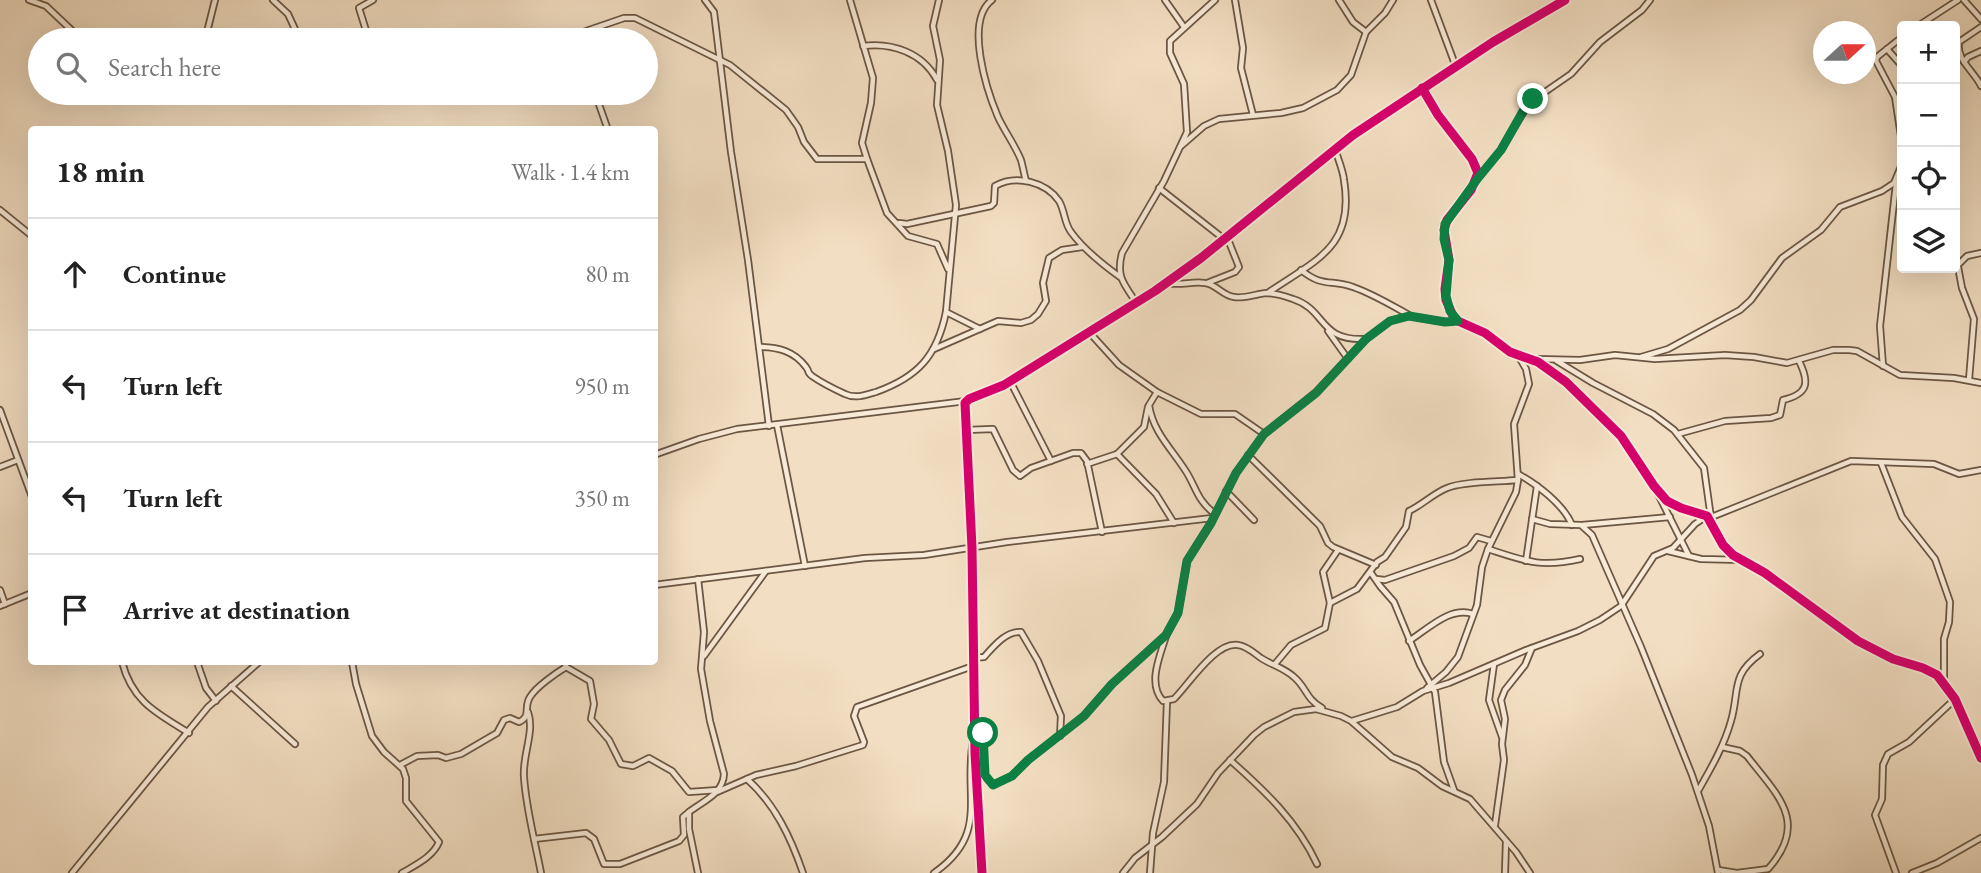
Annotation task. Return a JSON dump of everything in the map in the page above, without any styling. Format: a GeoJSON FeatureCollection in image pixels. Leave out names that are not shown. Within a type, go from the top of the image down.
{"type":"FeatureCollection","features":[{"type":"Feature","properties":{"kind":"street"},"geometry":{"type":"LineString","coordinates":[[29,0],[46,6],[69,28]]}},
{"type":"Feature","properties":{"kind":"street"},"geometry":{"type":"LineString","coordinates":[[208,28],[215,0]]}},
{"type":"Feature","properties":{"kind":"street"},"geometry":{"type":"LineString","coordinates":[[273,0],[288,14],[294,28]]}},
{"type":"Feature","properties":{"kind":"street"},"geometry":{"type":"LineString","coordinates":[[365,28],[359,8],[373,0]]}},
{"type":"Feature","properties":{"kind":"street"},"geometry":{"type":"LineString","coordinates":[[705,0],[714,9]]}},
{"type":"Feature","properties":{"kind":"street"},"geometry":{"type":"LineString","coordinates":[[713,0],[769,426]]}},
{"type":"Feature","properties":{"kind":"street"},"geometry":{"type":"LineString","coordinates":[[850,0],[873,78],[871,103],[862,143],[885,209],[911,238],[937,243],[949,274]]}},
{"type":"Feature","properties":{"kind":"street"},"geometry":{"type":"LineString","coordinates":[[759,347],[789,352],[805,366],[809,374],[851,397],[867,395],[898,384],[922,367],[933,349],[946,312],[956,214],[948,151],[938,113],[937,81],[940,60],[933,26],[939,0]]}},
{"type":"Feature","properties":{"kind":"street"},"geometry":{"type":"LineString","coordinates":[[992,0],[986,6],[980,23],[980,55],[995,108],[1020,157],[1026,181]]}},
{"type":"Feature","properties":{"kind":"street"},"geometry":{"type":"LineString","coordinates":[[1165,0],[1184,27]]}},
{"type":"Feature","properties":{"kind":"street"},"geometry":{"type":"LineString","coordinates":[[1120,277],[1122,253],[1159,188],[1188,125],[1186,92],[1169,48],[1170,41],[1215,0]]}},
{"type":"Feature","properties":{"kind":"street"},"geometry":{"type":"LineString","coordinates":[[1235,0],[1243,48],[1241,68],[1252,115]]}},
{"type":"Feature","properties":{"kind":"street"},"geometry":{"type":"LineString","coordinates":[[1339,0],[1353,22],[1366,32]]}},
{"type":"Feature","properties":{"kind":"street"},"geometry":{"type":"LineString","coordinates":[[1180,146],[1210,123],[1227,117],[1281,113],[1303,108],[1337,90],[1351,75],[1366,32],[1393,0]]}},
{"type":"Feature","properties":{"kind":"street"},"geometry":{"type":"LineString","coordinates":[[1431,0],[1456,67]]}},
{"type":"Feature","properties":{"kind":"street"},"geometry":{"type":"LineString","coordinates":[[658,455],[717,433],[967,401],[1010,381],[1166,282],[1226,238],[1335,148],[1422,88],[1565,0]]}},
{"type":"Feature","properties":{"kind":"street"},"geometry":{"type":"LineString","coordinates":[[1458,321],[1450,311],[1446,296],[1449,260],[1444,230],[1447,220],[1501,150],[1526,106],[1571,74],[1606,35],[1642,10],[1650,0]]}},
{"type":"Feature","properties":{"kind":"street"},"geometry":{"type":"LineString","coordinates":[[1925,21],[1958,0]]}},
{"type":"Feature","properties":{"kind":"street"},"geometry":{"type":"LineString","coordinates":[[1964,0],[1981,19]]}},
{"type":"Feature","properties":{"kind":"street"},"geometry":{"type":"LineString","coordinates":[[1974,10],[1981,8]]}},
{"type":"Feature","properties":{"kind":"street"},"geometry":{"type":"LineString","coordinates":[[600,28],[624,18],[635,18],[656,28]]}},
{"type":"Feature","properties":{"kind":"street"},"geometry":{"type":"LineString","coordinates":[[1960,42],[1981,27]]}},
{"type":"Feature","properties":{"kind":"street"},"geometry":{"type":"LineString","coordinates":[[658,29],[721,58],[783,106],[817,159],[867,159]]}},
{"type":"Feature","properties":{"kind":"street"},"geometry":{"type":"LineString","coordinates":[[1897,41],[1877,57],[1877,65],[1897,106]]}},
{"type":"Feature","properties":{"kind":"street"},"geometry":{"type":"LineString","coordinates":[[863,46],[883,45],[909,53],[929,67],[937,81]]}},
{"type":"Feature","properties":{"kind":"street"},"geometry":{"type":"LineString","coordinates":[[1886,49],[1897,61]]}},
{"type":"Feature","properties":{"kind":"street"},"geometry":{"type":"LineString","coordinates":[[1964,62],[1981,51]]}},
{"type":"Feature","properties":{"kind":"street"},"geometry":{"type":"LineString","coordinates":[[1960,55],[1981,86]]}},
{"type":"Feature","properties":{"kind":"street"},"geometry":{"type":"LineString","coordinates":[[1422,88],[1472,159],[1478,178]]}},
{"type":"Feature","properties":{"kind":"street"},"geometry":{"type":"LineString","coordinates":[[599,105],[607,126]]}},
{"type":"Feature","properties":{"kind":"street"},"geometry":{"type":"LineString","coordinates":[[1268,293],[1339,238],[1346,195],[1335,148]]}},
{"type":"Feature","properties":{"kind":"street"},"geometry":{"type":"LineString","coordinates":[[898,223],[907,224],[993,204],[993,190],[999,183],[1010,180],[1026,181],[1049,190],[1061,207],[1067,226],[1083,247],[1120,277],[1136,302]]}},
{"type":"Feature","properties":{"kind":"street"},"geometry":{"type":"LineString","coordinates":[[1638,358],[1668,349],[1740,310],[1751,300],[1782,258],[1821,230],[1835,211],[1845,204],[1897,184]]}},
{"type":"Feature","properties":{"kind":"street"},"geometry":{"type":"LineString","coordinates":[[1883,367],[1880,326],[1894,193],[1897,186]]}},
{"type":"Feature","properties":{"kind":"street"},"geometry":{"type":"LineString","coordinates":[[1159,188],[1226,238],[1239,267],[1235,272],[1207,283],[1178,285],[1166,282]]}},
{"type":"Feature","properties":{"kind":"street"},"geometry":{"type":"LineString","coordinates":[[0,210],[28,233]]}},
{"type":"Feature","properties":{"kind":"street"},"geometry":{"type":"LineString","coordinates":[[933,349],[999,321],[1021,323],[1031,320],[1046,301],[1043,283],[1049,258],[1067,248],[1083,247]]}},
{"type":"Feature","properties":{"kind":"street"},"geometry":{"type":"LineString","coordinates":[[1960,264],[1964,258],[1981,253]]}},
{"type":"Feature","properties":{"kind":"street"},"geometry":{"type":"LineString","coordinates":[[1301,270],[1323,283],[1351,286],[1409,316],[1445,322],[1458,321],[1485,332],[1518,356],[1526,369],[1529,384],[1514,424],[1518,477],[1508,511],[1488,549],[1474,614],[1458,657],[1432,686]]}},
{"type":"Feature","properties":{"kind":"street"},"geometry":{"type":"LineString","coordinates":[[1960,273],[1974,328],[1969,380]]}},
{"type":"Feature","properties":{"kind":"street"},"geometry":{"type":"LineString","coordinates":[[1207,283],[1233,298],[1268,293],[1302,303],[1348,359]]}},
{"type":"Feature","properties":{"kind":"street"},"geometry":{"type":"LineString","coordinates":[[946,312],[981,329]]}},
{"type":"Feature","properties":{"kind":"street"},"geometry":{"type":"LineString","coordinates":[[1167,701],[1158,695],[1155,685],[1158,662],[1166,635],[1178,613],[1187,561],[1248,455],[1264,434],[1316,393],[1366,339],[1390,321],[1409,316]]}},
{"type":"Feature","properties":{"kind":"street"},"geometry":{"type":"LineString","coordinates":[[1325,328],[1345,339],[1366,339]]}},
{"type":"Feature","properties":{"kind":"street"},"geometry":{"type":"LineString","coordinates":[[1089,332],[1119,365],[1157,392],[1202,415],[1235,414],[1264,434]]}},
{"type":"Feature","properties":{"kind":"street"},"geometry":{"type":"LineString","coordinates":[[1518,356],[1556,360],[1615,355],[1664,359],[1724,355],[1787,363],[1826,352],[1849,350],[1857,351],[1900,375],[1981,383]]}},
{"type":"Feature","properties":{"kind":"street"},"geometry":{"type":"LineString","coordinates":[[1532,359],[1566,382],[1631,448],[1654,486],[1689,556]]}},
{"type":"Feature","properties":{"kind":"street"},"geometry":{"type":"LineString","coordinates":[[1556,360],[1592,383],[1653,414],[1678,434],[1704,468],[1709,518],[1723,545],[1733,555],[1765,573],[1858,641],[1893,659],[1929,670],[1944,682],[1955,699],[1981,758]]}},
{"type":"Feature","properties":{"kind":"street"},"geometry":{"type":"LineString","coordinates":[[1678,434],[1718,423],[1780,415],[1783,400],[1797,396],[1805,387],[1805,374],[1799,361]]}},
{"type":"Feature","properties":{"kind":"street"},"geometry":{"type":"LineString","coordinates":[[1010,381],[1051,461]]}},
{"type":"Feature","properties":{"kind":"street"},"geometry":{"type":"LineString","coordinates":[[1087,464],[1117,454],[1143,427],[1149,405],[1157,392]]}},
{"type":"Feature","properties":{"kind":"street"},"geometry":{"type":"LineString","coordinates":[[967,401],[964,406],[972,548],[974,712],[982,873]]}},
{"type":"Feature","properties":{"kind":"street"},"geometry":{"type":"LineString","coordinates":[[1149,405],[1161,439],[1186,472],[1202,503],[1214,516]]}},
{"type":"Feature","properties":{"kind":"street"},"geometry":{"type":"LineString","coordinates":[[0,410],[28,486]]}},
{"type":"Feature","properties":{"kind":"street"},"geometry":{"type":"LineString","coordinates":[[777,425],[805,565]]}},
{"type":"Feature","properties":{"kind":"street"},"geometry":{"type":"LineString","coordinates":[[965,430],[993,429],[1018,476],[1031,468],[1077,452],[1084,456],[1102,532]]}},
{"type":"Feature","properties":{"kind":"street"},"geometry":{"type":"LineString","coordinates":[[1117,454],[1156,494],[1174,523]]}},
{"type":"Feature","properties":{"kind":"street"},"geometry":{"type":"LineString","coordinates":[[1248,455],[1320,526],[1328,543],[1338,550],[1376,565]]}},
{"type":"Feature","properties":{"kind":"street"},"geometry":{"type":"LineString","coordinates":[[0,467],[18,460]]}},
{"type":"Feature","properties":{"kind":"street"},"geometry":{"type":"LineString","coordinates":[[1351,721],[1397,707],[1432,686],[1578,631],[1621,606],[1653,558],[1667,551],[1695,524],[1842,463],[1856,460],[1934,464],[1959,474],[1981,470]]}},
{"type":"Feature","properties":{"kind":"street"},"geometry":{"type":"LineString","coordinates":[[1881,463],[1902,517],[1935,559],[1950,602],[1950,622],[1944,639],[1944,682]]}},
{"type":"Feature","properties":{"kind":"street"},"geometry":{"type":"LineString","coordinates":[[1330,603],[1357,589],[1383,560],[1406,527],[1408,513],[1441,491],[1459,485],[1518,477],[1537,486],[1566,511],[1572,525]]}},
{"type":"Feature","properties":{"kind":"street"},"geometry":{"type":"LineString","coordinates":[[1526,561],[1537,486]]}},
{"type":"Feature","properties":{"kind":"street"},"geometry":{"type":"LineString","coordinates":[[1654,486],[1672,505],[1709,518]]}},
{"type":"Feature","properties":{"kind":"street"},"geometry":{"type":"LineString","coordinates":[[1226,491],[1254,520]]}},
{"type":"Feature","properties":{"kind":"street"},"geometry":{"type":"LineString","coordinates":[[658,584],[865,558],[924,555],[1214,516]]}},
{"type":"Feature","properties":{"kind":"street"},"geometry":{"type":"LineString","coordinates":[[1532,519],[1550,524],[1581,525],[1670,517]]}},
{"type":"Feature","properties":{"kind":"street"},"geometry":{"type":"LineString","coordinates":[[1581,525],[1592,535],[1641,647],[1698,791],[1709,826],[1718,871],[1737,873],[1768,869],[1784,847],[1788,822],[1783,803],[1747,756],[1740,751],[1722,747]]}},
{"type":"Feature","properties":{"kind":"street"},"geometry":{"type":"LineString","coordinates":[[1375,579],[1385,580],[1454,556],[1469,548],[1478,537],[1491,541]]}},
{"type":"Feature","properties":{"kind":"street"},"geometry":{"type":"LineString","coordinates":[[1488,549],[1546,565],[1580,559]]}},
{"type":"Feature","properties":{"kind":"street"},"geometry":{"type":"LineString","coordinates":[[1275,664],[1291,645],[1323,630],[1330,603],[1323,572],[1338,550]]}},
{"type":"Feature","properties":{"kind":"street"},"geometry":{"type":"LineString","coordinates":[[1667,551],[1715,561],[1743,560]]}},
{"type":"Feature","properties":{"kind":"street"},"geometry":{"type":"LineString","coordinates":[[702,660],[711,643],[766,571]]}},
{"type":"Feature","properties":{"kind":"street"},"geometry":{"type":"LineString","coordinates":[[1371,573],[1394,601],[1409,641],[1432,686],[1444,762],[1454,791]]}},
{"type":"Feature","properties":{"kind":"street"},"geometry":{"type":"LineString","coordinates":[[698,579],[704,632],[702,660],[706,702],[723,768],[724,781],[718,791]]}},
{"type":"Feature","properties":{"kind":"street"},"geometry":{"type":"LineString","coordinates":[[0,590],[3,605],[28,595]]}},
{"type":"Feature","properties":{"kind":"street"},"geometry":{"type":"LineString","coordinates":[[1409,641],[1450,615],[1462,611],[1474,614]]}},
{"type":"Feature","properties":{"kind":"street"},"geometry":{"type":"LineString","coordinates":[[973,658],[984,657],[999,641],[1013,632],[1021,632],[1034,654],[1061,716],[1059,737]]}},
{"type":"Feature","properties":{"kind":"street"},"geometry":{"type":"LineString","coordinates":[[974,712],[983,733],[985,775],[993,785],[1012,776],[1084,716],[1112,684],[1166,635]]}},
{"type":"Feature","properties":{"kind":"street"},"geometry":{"type":"LineString","coordinates":[[1167,701],[1178,695],[1227,645],[1243,646],[1283,667],[1312,702],[1351,721],[1383,751],[1418,768],[1441,786],[1470,799],[1530,873]]}},
{"type":"Feature","properties":{"kind":"street"},"geometry":{"type":"LineString","coordinates":[[1494,826],[1504,769],[1502,739],[1505,719],[1502,696],[1525,664],[1532,648]]}},
{"type":"Feature","properties":{"kind":"street"},"geometry":{"type":"LineString","coordinates":[[1698,791],[1722,747],[1731,721],[1742,669],[1760,653]]}},
{"type":"Feature","properties":{"kind":"street"},"geometry":{"type":"LineString","coordinates":[[1494,663],[1489,700],[1502,739]]}},
{"type":"Feature","properties":{"kind":"street"},"geometry":{"type":"LineString","coordinates":[[123,665],[132,687],[146,706],[188,733]]}},
{"type":"Feature","properties":{"kind":"street"},"geometry":{"type":"LineString","coordinates":[[198,665],[206,688],[216,701]]}},
{"type":"Feature","properties":{"kind":"street"},"geometry":{"type":"LineString","coordinates":[[72,873],[208,707],[256,665]]}},
{"type":"Feature","properties":{"kind":"street"},"geometry":{"type":"LineString","coordinates":[[353,665],[372,736],[384,752],[400,765],[406,778],[406,801],[439,842],[437,848],[426,858],[402,873]]}},
{"type":"Feature","properties":{"kind":"street"},"geometry":{"type":"LineString","coordinates":[[541,873],[524,777],[525,751],[531,724],[526,704],[532,694],[565,665]]}},
{"type":"Feature","properties":{"kind":"street"},"geometry":{"type":"LineString","coordinates":[[567,665],[590,681],[594,704],[591,719],[609,740],[615,757],[621,764],[633,766],[649,758],[672,771],[689,792],[718,791]]}},
{"type":"Feature","properties":{"kind":"street"},"geometry":{"type":"LineString","coordinates":[[534,839],[586,833],[594,839],[604,864],[620,864],[679,841],[684,835],[682,817],[718,791],[747,779],[863,745],[854,716],[857,707],[973,666]]}},
{"type":"Feature","properties":{"kind":"street"},"geometry":{"type":"LineString","coordinates":[[231,686],[295,744]]}},
{"type":"Feature","properties":{"kind":"street"},"geometry":{"type":"LineString","coordinates":[[1896,873],[1875,815],[1882,799],[1885,761],[1888,754],[1909,741],[1955,699]]}},
{"type":"Feature","properties":{"kind":"street"},"geometry":{"type":"LineString","coordinates":[[1150,873],[1155,822],[1164,782],[1167,701]]}},
{"type":"Feature","properties":{"kind":"street"},"geometry":{"type":"LineString","coordinates":[[1123,873],[1129,864],[1197,804],[1218,773],[1254,735],[1278,720],[1305,710],[1329,712]]}},
{"type":"Feature","properties":{"kind":"street"},"geometry":{"type":"LineString","coordinates":[[400,765],[417,756],[438,755],[446,758],[461,754],[497,733],[505,720],[510,718],[522,721],[528,712]]}},
{"type":"Feature","properties":{"kind":"street"},"geometry":{"type":"LineString","coordinates":[[934,873],[952,858],[967,838],[971,812],[971,755],[975,734]]}},
{"type":"Feature","properties":{"kind":"street"},"geometry":{"type":"LineString","coordinates":[[1230,760],[1278,804],[1303,835],[1317,864]]}},
{"type":"Feature","properties":{"kind":"street"},"geometry":{"type":"LineString","coordinates":[[747,779],[775,811],[803,873]]}},
{"type":"Feature","properties":{"kind":"street"},"geometry":{"type":"LineString","coordinates":[[689,812],[689,829],[698,873]]}},
{"type":"Feature","properties":{"kind":"street"},"geometry":{"type":"LineString","coordinates":[[1912,873],[1937,863],[1981,838]]}},
{"type":"Feature","properties":{"kind":"street"},"geometry":{"type":"LineString","coordinates":[[1505,873],[1506,841]]}},
{"type":"Feature","properties":{"kind":"cycle path"},"geometry":{"type":"LineString","coordinates":[[982,873],[975,753],[972,548],[965,403],[1004,385],[1155,291],[1201,258],[1353,135],[1493,42],[1565,0]]}},
{"type":"Feature","properties":{"kind":"cycle path"},"geometry":{"type":"LineString","coordinates":[[1422,88],[1438,115],[1472,159],[1478,173],[1471,190],[1447,220],[1444,230],[1449,260],[1446,300],[1453,316],[1485,333],[1510,352],[1538,362],[1566,382],[1621,436],[1667,501],[1707,516],[1723,545],[1733,555],[1765,573],[1858,641],[1893,659],[1937,675],[1955,699],[1981,758]]}},
{"type":"Feature","properties":{"kind":"route"},"geometry":{"type":"LineString","coordinates":[[983,733],[985,775],[993,785],[1012,776],[1084,716],[1112,684],[1166,635],[1178,613],[1187,561],[1211,523],[1236,473],[1264,434],[1316,393],[1366,339],[1390,321],[1409,316],[1445,322],[1458,321],[1450,311],[1445,289],[1449,260],[1444,239],[1445,224],[1501,150],[1526,106],[1533,99]]}}]}
